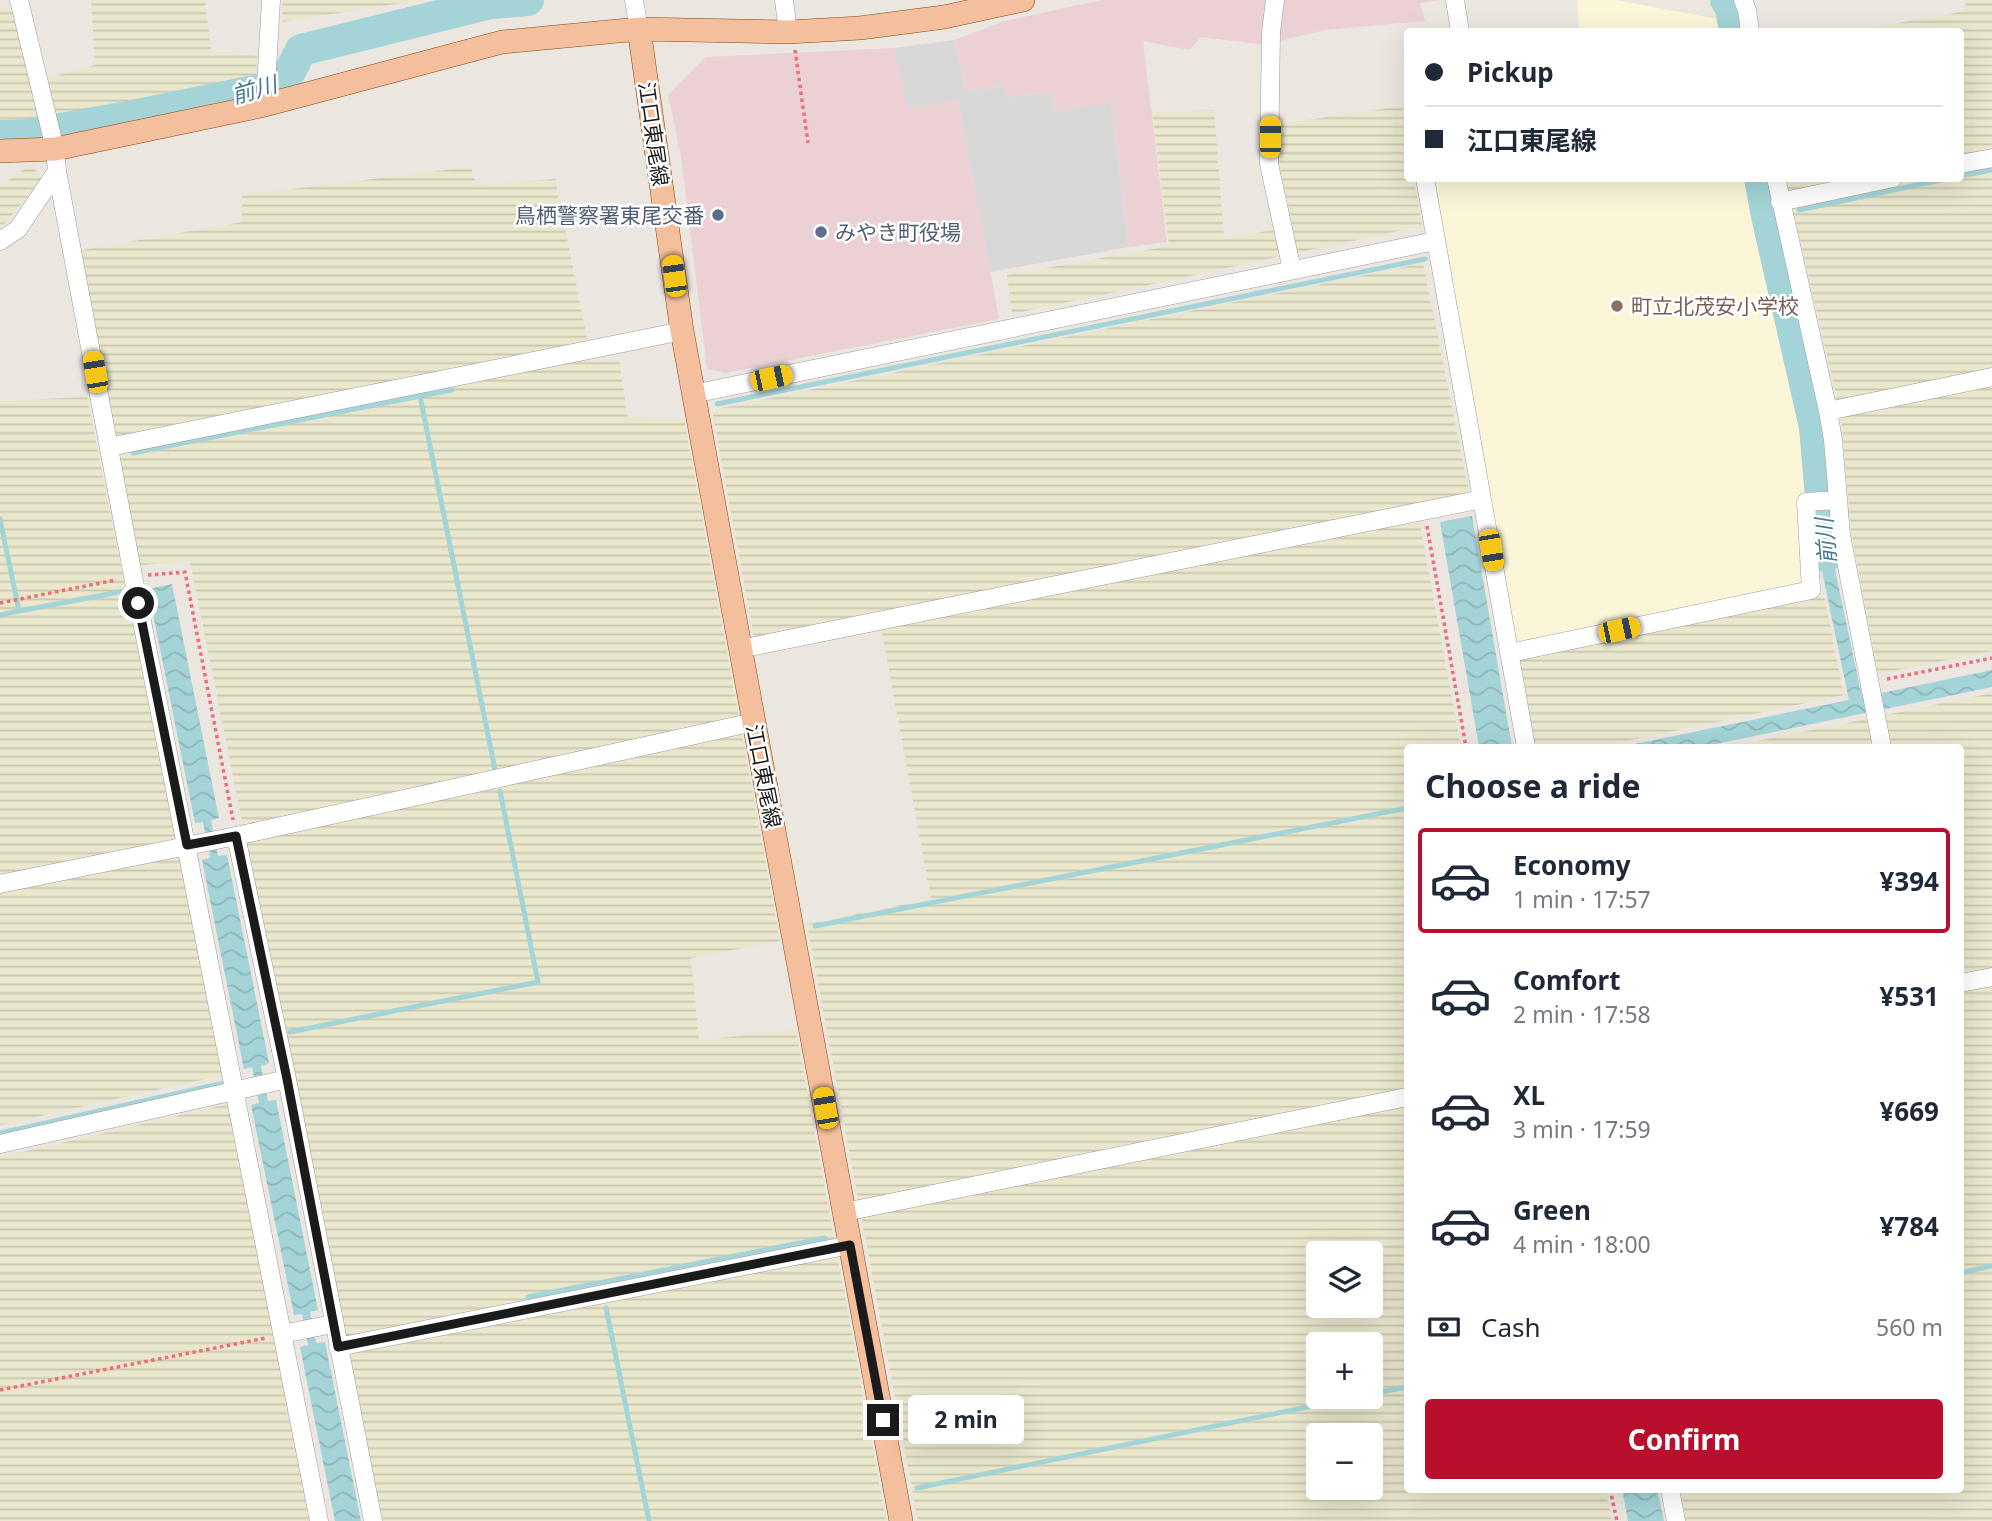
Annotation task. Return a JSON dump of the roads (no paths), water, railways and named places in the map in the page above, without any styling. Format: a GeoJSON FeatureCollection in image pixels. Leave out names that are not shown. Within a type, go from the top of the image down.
{"type":"FeatureCollection","features":[{"type":"Feature","properties":{"kind":"main road"},"geometry":{"type":"LineString","coordinates":[[0,151],[56,160],[502,42],[639,29],[791,40],[944,17],[1023,0]]}},
{"type":"Feature","properties":{"kind":"main road","name":"江口東尾線"},"geometry":{"type":"LineString","coordinates":[[639,29],[693,394],[901,1521]]}},
{"type":"Feature","properties":{"kind":"street"},"geometry":{"type":"LineString","coordinates":[[19,0],[50,122],[109,447],[211,841],[287,1079],[318,1327],[338,1347],[373,1521]]}},
{"type":"Feature","properties":{"kind":"street"},"geometry":{"type":"LineString","coordinates":[[265,105],[271,0]]}},
{"type":"Feature","properties":{"kind":"street"},"geometry":{"type":"LineString","coordinates":[[634,0],[639,29]]}},
{"type":"Feature","properties":{"kind":"street"},"geometry":{"type":"LineString","coordinates":[[1275,0],[1270,32],[1269,164],[1292,270]]}},
{"type":"Feature","properties":{"kind":"street"},"geometry":{"type":"LineString","coordinates":[[1455,0],[1459,28]]}},
{"type":"Feature","properties":{"kind":"street"},"geometry":{"type":"LineString","coordinates":[[1742,0],[1747,10],[1749,28]]}},
{"type":"Feature","properties":{"kind":"street"},"geometry":{"type":"LineString","coordinates":[[784,4],[791,40]]}},
{"type":"Feature","properties":{"kind":"street"},"geometry":{"type":"LineString","coordinates":[[1964,163],[1992,158]]}},
{"type":"Feature","properties":{"kind":"street"},"geometry":{"type":"LineString","coordinates":[[0,241],[18,229],[56,160]]}},
{"type":"Feature","properties":{"kind":"street"},"geometry":{"type":"LineString","coordinates":[[1426,182],[1526,744]]}},
{"type":"Feature","properties":{"kind":"street"},"geometry":{"type":"LineString","coordinates":[[1777,182],[1828,411],[1833,440],[1835,500],[1881,744]]}},
{"type":"Feature","properties":{"kind":"street"},"geometry":{"type":"LineString","coordinates":[[1780,202],[1874,182]]}},
{"type":"Feature","properties":{"kind":"street"},"geometry":{"type":"LineString","coordinates":[[693,394],[1435,241]]}},
{"type":"Feature","properties":{"kind":"street"},"geometry":{"type":"LineString","coordinates":[[109,447],[682,331]]}},
{"type":"Feature","properties":{"kind":"street"},"geometry":{"type":"LineString","coordinates":[[1828,411],[1992,377]]}},
{"type":"Feature","properties":{"kind":"street"},"geometry":{"type":"LineString","coordinates":[[740,649],[1482,499]]}},
{"type":"Feature","properties":{"kind":"street"},"geometry":{"type":"LineString","coordinates":[[1510,653],[1811,590],[1806,502],[1835,500]]}},
{"type":"Feature","properties":{"kind":"street"},"geometry":{"type":"LineString","coordinates":[[0,884],[211,841],[754,722]]}},
{"type":"Feature","properties":{"kind":"street"},"geometry":{"type":"LineString","coordinates":[[211,841],[234,1091],[319,1521]]}},
{"type":"Feature","properties":{"kind":"street"},"geometry":{"type":"LineString","coordinates":[[1964,982],[1992,976]]}},
{"type":"Feature","properties":{"kind":"street"},"geometry":{"type":"LineString","coordinates":[[0,1144],[287,1079]]}},
{"type":"Feature","properties":{"kind":"street"},"geometry":{"type":"LineString","coordinates":[[845,1212],[1404,1098]]}},
{"type":"Feature","properties":{"kind":"street"},"geometry":{"type":"LineString","coordinates":[[338,1347],[850,1245]]}},
{"type":"Feature","properties":{"kind":"street"},"geometry":{"type":"LineString","coordinates":[[282,1335],[318,1327]]}},
{"type":"Feature","properties":{"kind":"street"},"geometry":{"type":"LineString","coordinates":[[1671,1493],[1676,1521]]}},
{"type":"Feature","properties":{"kind":"water"},"geometry":{"type":"Polygon","coordinates":[[[1819,515],[1827,515],[1832,556],[1862,697],[1992,670],[1992,687],[1716,744],[1635,744],[1849,700],[1823,576],[1819,515]]]}},
{"type":"Feature","properties":{"kind":"water"},"geometry":{"type":"Polygon","coordinates":[[[1472,516],[1511,744],[1478,744],[1440,522],[1472,516]]]}},
{"type":"Feature","properties":{"kind":"water"},"geometry":{"type":"Polygon","coordinates":[[[172,584],[219,818],[211,820],[218,856],[227,855],[269,1063],[261,1066],[268,1101],[276,1100],[318,1310],[310,1312],[316,1343],[325,1342],[361,1521],[335,1521],[300,1347],[308,1345],[302,1314],[294,1315],[251,1105],[259,1103],[252,1067],[244,1069],[202,860],[210,858],[203,822],[195,823],[148,589],[172,584]]]}},
{"type":"Feature","properties":{"kind":"water"},"geometry":{"type":"Polygon","coordinates":[[[1623,1493],[1658,1493],[1664,1521],[1628,1521],[1623,1493]]]}},
{"type":"Feature","properties":{"kind":"waterway","name":"前川"},"geometry":{"type":"LineString","coordinates":[[0,136],[27,135],[133,116],[283,85],[301,50],[491,3],[528,0]]}},
{"type":"Feature","properties":{"kind":"waterway","name":"前川"},"geometry":{"type":"LineString","coordinates":[[1726,0],[1731,8],[1734,28]]}},
{"type":"Feature","properties":{"kind":"waterway"},"geometry":{"type":"LineString","coordinates":[[1964,175],[1992,170]]}},
{"type":"Feature","properties":{"kind":"waterway","name":"前川"},"geometry":{"type":"LineString","coordinates":[[1761,182],[1815,427],[1826,556]]}},
{"type":"Feature","properties":{"kind":"waterway"},"geometry":{"type":"LineString","coordinates":[[1799,210],[1931,182]]}},
{"type":"Feature","properties":{"kind":"waterway"},"geometry":{"type":"LineString","coordinates":[[717,404],[1425,259]]}},
{"type":"Feature","properties":{"kind":"waterway"},"geometry":{"type":"LineString","coordinates":[[452,390],[420,396],[495,770]]}},
{"type":"Feature","properties":{"kind":"waterway"},"geometry":{"type":"LineString","coordinates":[[133,453],[420,396]]}},
{"type":"Feature","properties":{"kind":"waterway"},"geometry":{"type":"LineString","coordinates":[[0,519],[19,611],[125,591]]}},
{"type":"Feature","properties":{"kind":"waterway"},"geometry":{"type":"LineString","coordinates":[[0,615],[19,611]]}},
{"type":"Feature","properties":{"kind":"waterway"},"geometry":{"type":"LineString","coordinates":[[290,1032],[538,982],[500,791]]}},
{"type":"Feature","properties":{"kind":"waterway"},"geometry":{"type":"LineString","coordinates":[[815,926],[1404,809]]}},
{"type":"Feature","properties":{"kind":"waterway"},"geometry":{"type":"LineString","coordinates":[[0,1133],[224,1083]]}},
{"type":"Feature","properties":{"kind":"waterway"},"geometry":{"type":"LineString","coordinates":[[528,1297],[825,1238]]}},
{"type":"Feature","properties":{"kind":"waterway"},"geometry":{"type":"LineString","coordinates":[[1964,1272],[1992,1266]]}},
{"type":"Feature","properties":{"kind":"waterway"},"geometry":{"type":"LineString","coordinates":[[606,1308],[649,1521]]}},
{"type":"Feature","properties":{"kind":"waterway"},"geometry":{"type":"LineString","coordinates":[[1383,1392],[1404,1388]]}},
{"type":"Feature","properties":{"kind":"waterway"},"geometry":{"type":"LineString","coordinates":[[917,1488],[1306,1407]]}},
{"type":"Feature","properties":{"kind":"place","name":"鳥栖警察署東尾交番"},"geometry":{"type":"Point","coordinates":[718,215]}},
{"type":"Feature","properties":{"kind":"place","name":"みやき町役場"},"geometry":{"type":"Point","coordinates":[821,232]}},
{"type":"Feature","properties":{"kind":"place","name":"町立北茂安小学校"},"geometry":{"type":"Point","coordinates":[1617,306]}}]}
